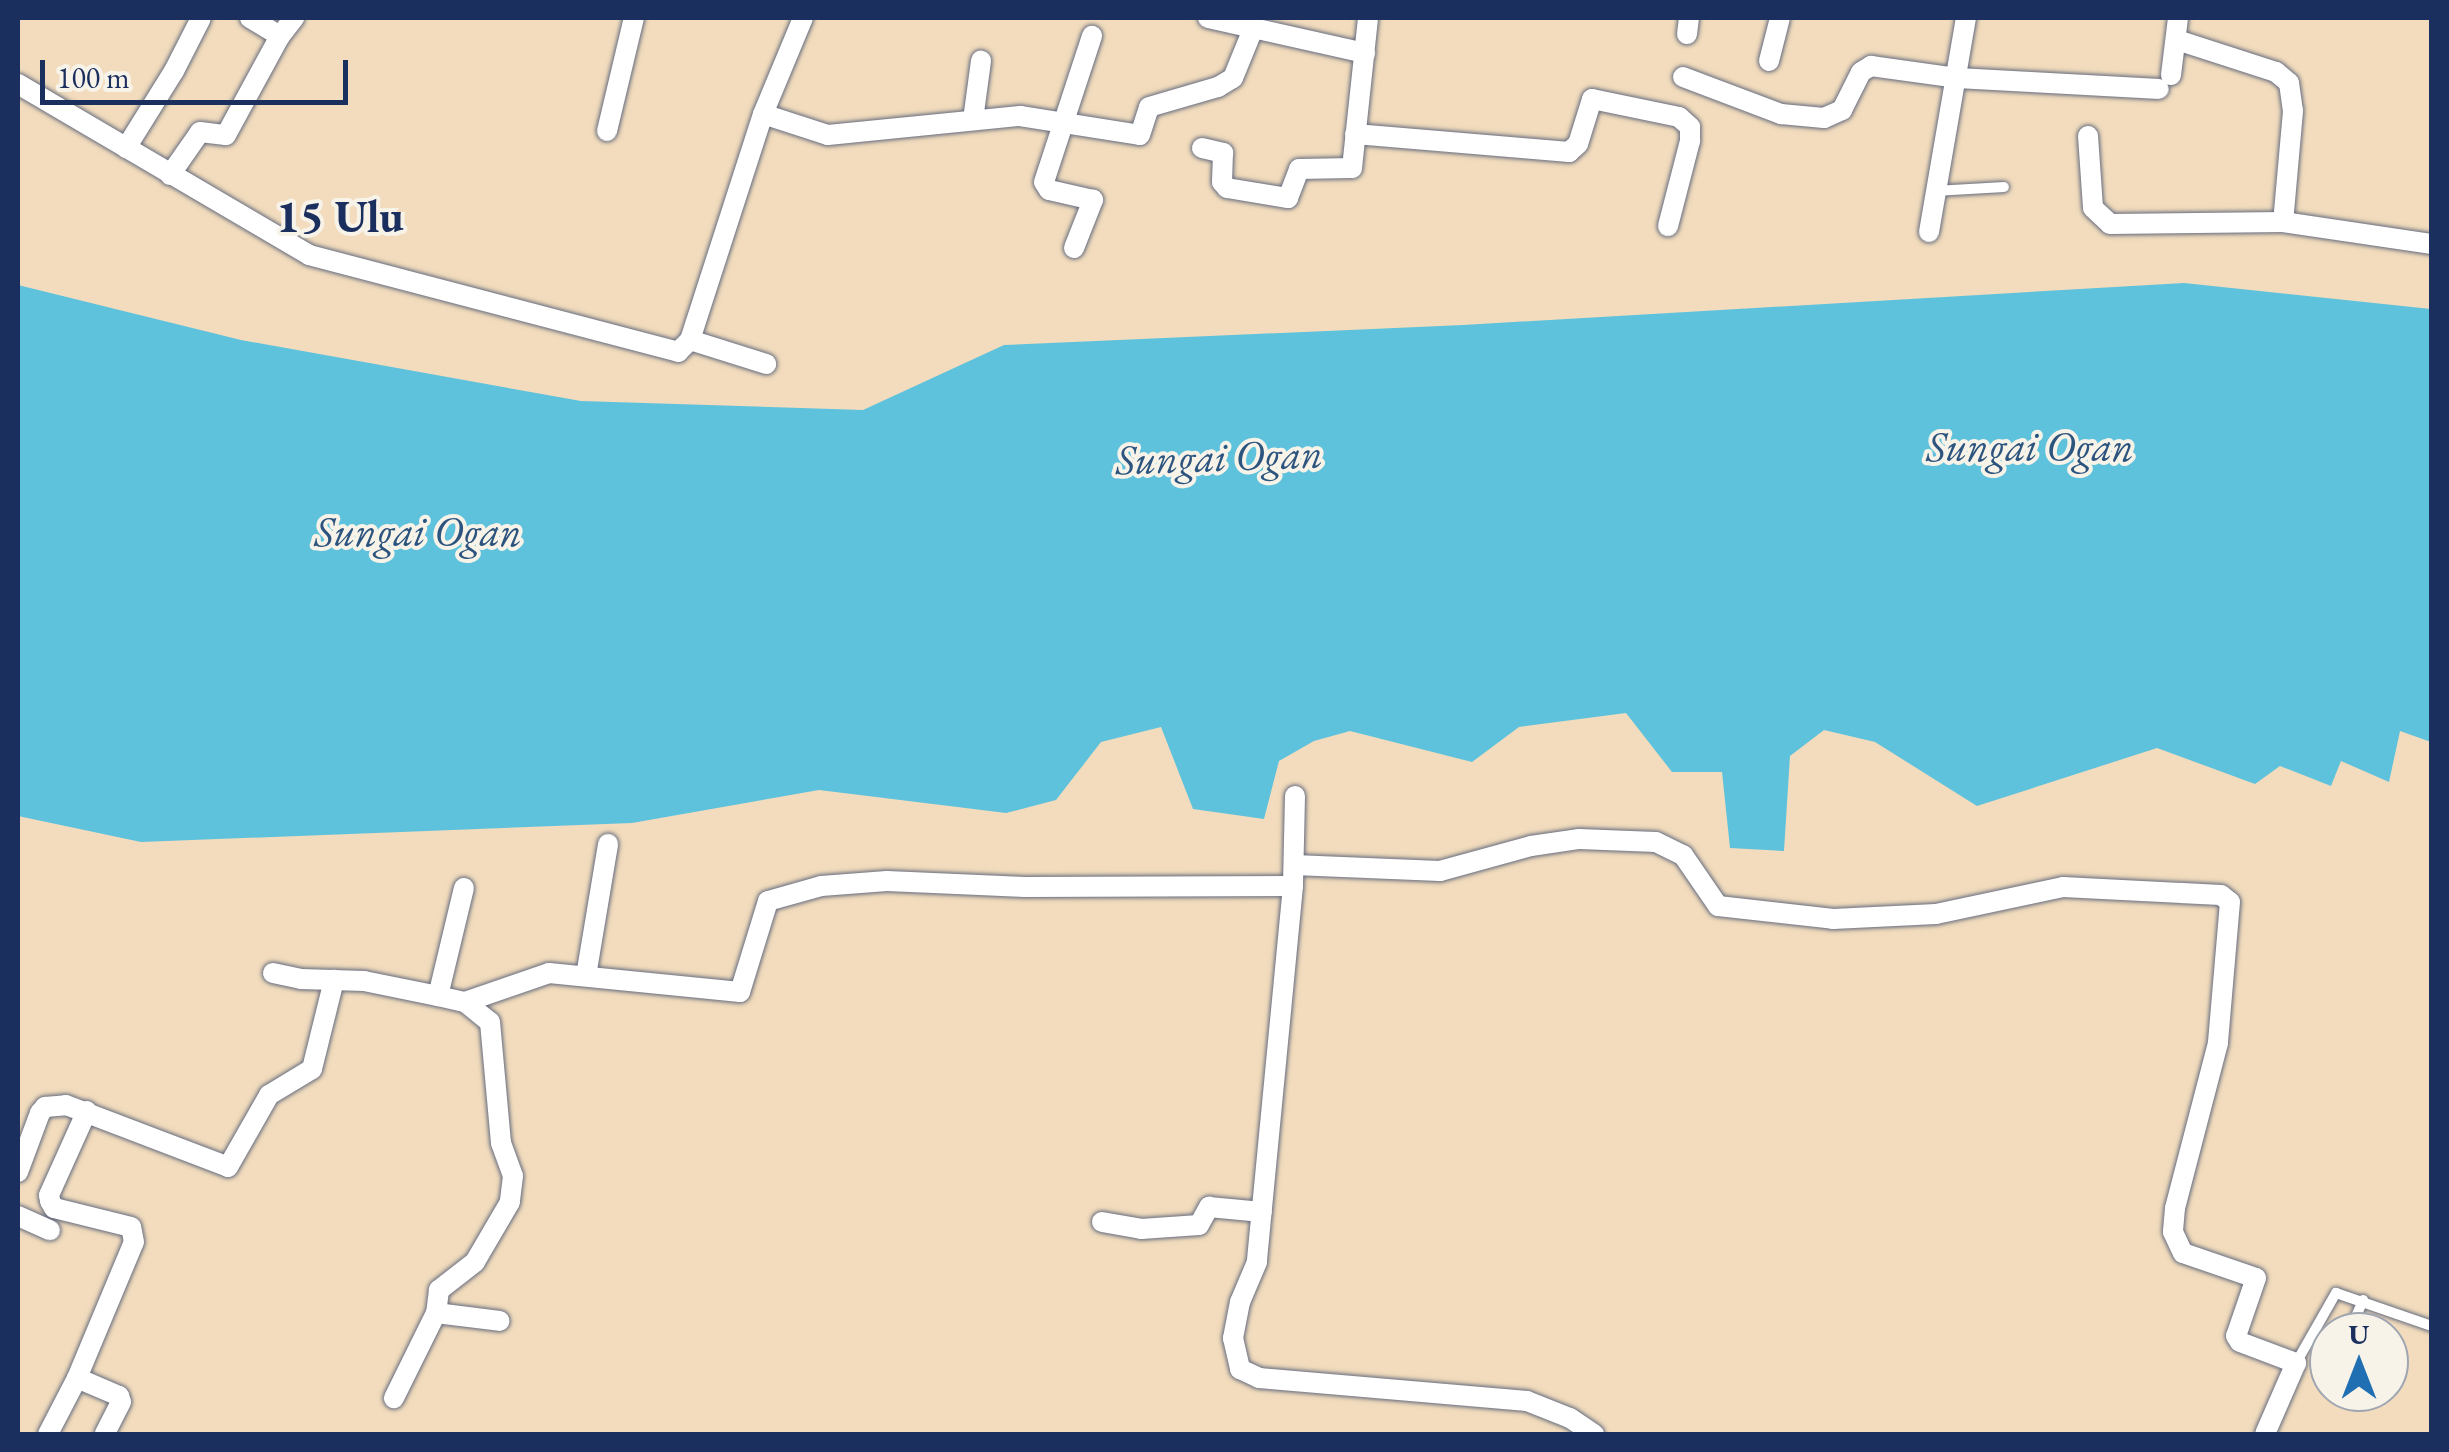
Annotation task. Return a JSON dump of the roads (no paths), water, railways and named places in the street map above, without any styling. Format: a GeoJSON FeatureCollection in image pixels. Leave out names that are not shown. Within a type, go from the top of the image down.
{"type":"FeatureCollection","features":[{"type":"Feature","properties":{"kind":"street"},"geometry":{"type":"LineString","coordinates":[[126,148],[174,71],[201,18]]}},
{"type":"Feature","properties":{"kind":"street"},"geometry":{"type":"LineString","coordinates":[[250,18],[280,36]]}},
{"type":"Feature","properties":{"kind":"street"},"geometry":{"type":"LineString","coordinates":[[170,175],[200,132],[226,135],[280,36],[294,18]]}},
{"type":"Feature","properties":{"kind":"street"},"geometry":{"type":"LineString","coordinates":[[607,130],[634,18]]}},
{"type":"Feature","properties":{"kind":"street"},"geometry":{"type":"LineString","coordinates":[[18,84],[280,240],[335,263],[672,352],[682,350],[690,340],[763,114],[803,18]]}},
{"type":"Feature","properties":{"kind":"street"},"geometry":{"type":"LineString","coordinates":[[1208,18],[1365,53]]}},
{"type":"Feature","properties":{"kind":"street"},"geometry":{"type":"LineString","coordinates":[[1202,148],[1223,153],[1222,182],[1227,188],[1288,198],[1299,169],[1352,168],[1368,18]]}},
{"type":"Feature","properties":{"kind":"street"},"geometry":{"type":"LineString","coordinates":[[1769,61],[1780,18]]}},
{"type":"Feature","properties":{"kind":"street"},"geometry":{"type":"LineString","coordinates":[[1929,232],[1966,18]]}},
{"type":"Feature","properties":{"kind":"street"},"geometry":{"type":"LineString","coordinates":[[1683,77],[1781,114],[1824,118],[1842,110],[1866,67],[1958,78],[2165,82],[2177,40],[2178,18]]}},
{"type":"Feature","properties":{"kind":"street"},"geometry":{"type":"LineString","coordinates":[[763,114],[828,135],[1020,116],[1065,120],[1140,135],[1152,106],[1218,87],[1233,78],[1252,30]]}},
{"type":"Feature","properties":{"kind":"street"},"geometry":{"type":"LineString","coordinates":[[1074,248],[1093,200],[1048,190],[1044,182],[1092,36]]}},
{"type":"Feature","properties":{"kind":"street"},"geometry":{"type":"LineString","coordinates":[[2177,40],[2276,72],[2288,83],[2293,110],[2283,222]]}},
{"type":"Feature","properties":{"kind":"street"},"geometry":{"type":"LineString","coordinates":[[973,120],[981,61]]}},
{"type":"Feature","properties":{"kind":"street"},"geometry":{"type":"LineString","coordinates":[[1355,134],[1569,152],[1578,144],[1592,100],[1679,118],[1690,126],[1690,141],[1668,226]]}},
{"type":"Feature","properties":{"kind":"street"},"geometry":{"type":"LineString","coordinates":[[2088,136],[2093,208],[2110,224],[2283,222],[2432,244]]}},
{"type":"Feature","properties":{"kind":"street"},"geometry":{"type":"LineString","coordinates":[[690,340],[766,364]]}},
{"type":"Feature","properties":{"kind":"street"},"geometry":{"type":"LineString","coordinates":[[1295,796],[1293,875],[1262,1212],[1255,1270],[1244,1287],[1234,1324],[1234,1350],[1242,1372],[1260,1378],[1527,1401],[1570,1418],[1594,1434]]}},
{"type":"Feature","properties":{"kind":"street"},"geometry":{"type":"LineString","coordinates":[[466,1002],[549,973],[740,992],[763,908],[783,893],[888,881],[1025,887],[1440,871],[1531,846],[1579,839],[1656,842],[1683,854],[1728,908],[1833,919],[1910,918],[2063,887],[2226,898],[2228,926],[2218,1043],[2175,1208],[2173,1232],[2184,1253],[2256,1278],[2236,1336],[2240,1342],[2296,1363],[2272,1432]]}},
{"type":"Feature","properties":{"kind":"street"},"geometry":{"type":"LineString","coordinates":[[586,976],[608,844]]}},
{"type":"Feature","properties":{"kind":"street"},"geometry":{"type":"LineString","coordinates":[[438,996],[464,888]]}},
{"type":"Feature","properties":{"kind":"street"},"geometry":{"type":"LineString","coordinates":[[272,973],[364,981],[466,1002],[490,1022],[501,1143],[513,1176],[510,1202],[474,1262],[439,1290],[436,1313],[394,1398]]}},
{"type":"Feature","properties":{"kind":"street"},"geometry":{"type":"LineString","coordinates":[[18,1172],[45,1107],[87,1110],[228,1167],[268,1095],[312,1069],[334,980]]}},
{"type":"Feature","properties":{"kind":"street"},"geometry":{"type":"LineString","coordinates":[[48,1434],[78,1378],[134,1242],[131,1227],[54,1208],[50,1201],[49,1195],[87,1110]]}},
{"type":"Feature","properties":{"kind":"street"},"geometry":{"type":"LineString","coordinates":[[1102,1222],[1141,1229],[1199,1225],[1209,1207],[1262,1212]]}},
{"type":"Feature","properties":{"kind":"street"},"geometry":{"type":"LineString","coordinates":[[18,1216],[50,1230]]}},
{"type":"Feature","properties":{"kind":"street"},"geometry":{"type":"LineString","coordinates":[[436,1313],[500,1321]]}},
{"type":"Feature","properties":{"kind":"street"},"geometry":{"type":"LineString","coordinates":[[78,1378],[120,1396],[122,1402],[104,1434]]}},
{"type":"Feature","properties":{"kind":"lane"},"geometry":{"type":"LineString","coordinates":[[1934,191],[2004,187]]}},
{"type":"Feature","properties":{"kind":"lane"},"geometry":{"type":"LineString","coordinates":[[2296,1363],[2330,1298],[2344,1292],[2432,1326]]}},
{"type":"Feature","properties":{"kind":"lane"},"geometry":{"type":"LineString","coordinates":[[2358,1312],[2363,1300]]}},
{"type":"Feature","properties":{"kind":"water","name":"Sungai Ogan"},"geometry":{"type":"Polygon","coordinates":[[[2184,283],[2431,309],[2431,742],[2400,731],[2389,782],[2341,761],[2331,786],[2280,766],[2255,784],[2157,748],[1977,806],[1875,742],[1824,730],[1790,756],[1784,851],[1730,848],[1722,772],[1672,772],[1626,713],[1519,727],[1472,762],[1350,731],[1314,741],[1279,761],[1264,819],[1193,809],[1161,727],[1101,742],[1056,800],[1006,813],[819,790],[632,823],[141,842],[18,816],[18,285],[241,340],[581,401],[863,410],[1004,345],[1463,325],[2184,283]]]}},
{"type":"Feature","properties":{"kind":"district","name":"15 Ulu"},"geometry":{"type":"Point","coordinates":[340,217]}}]}
